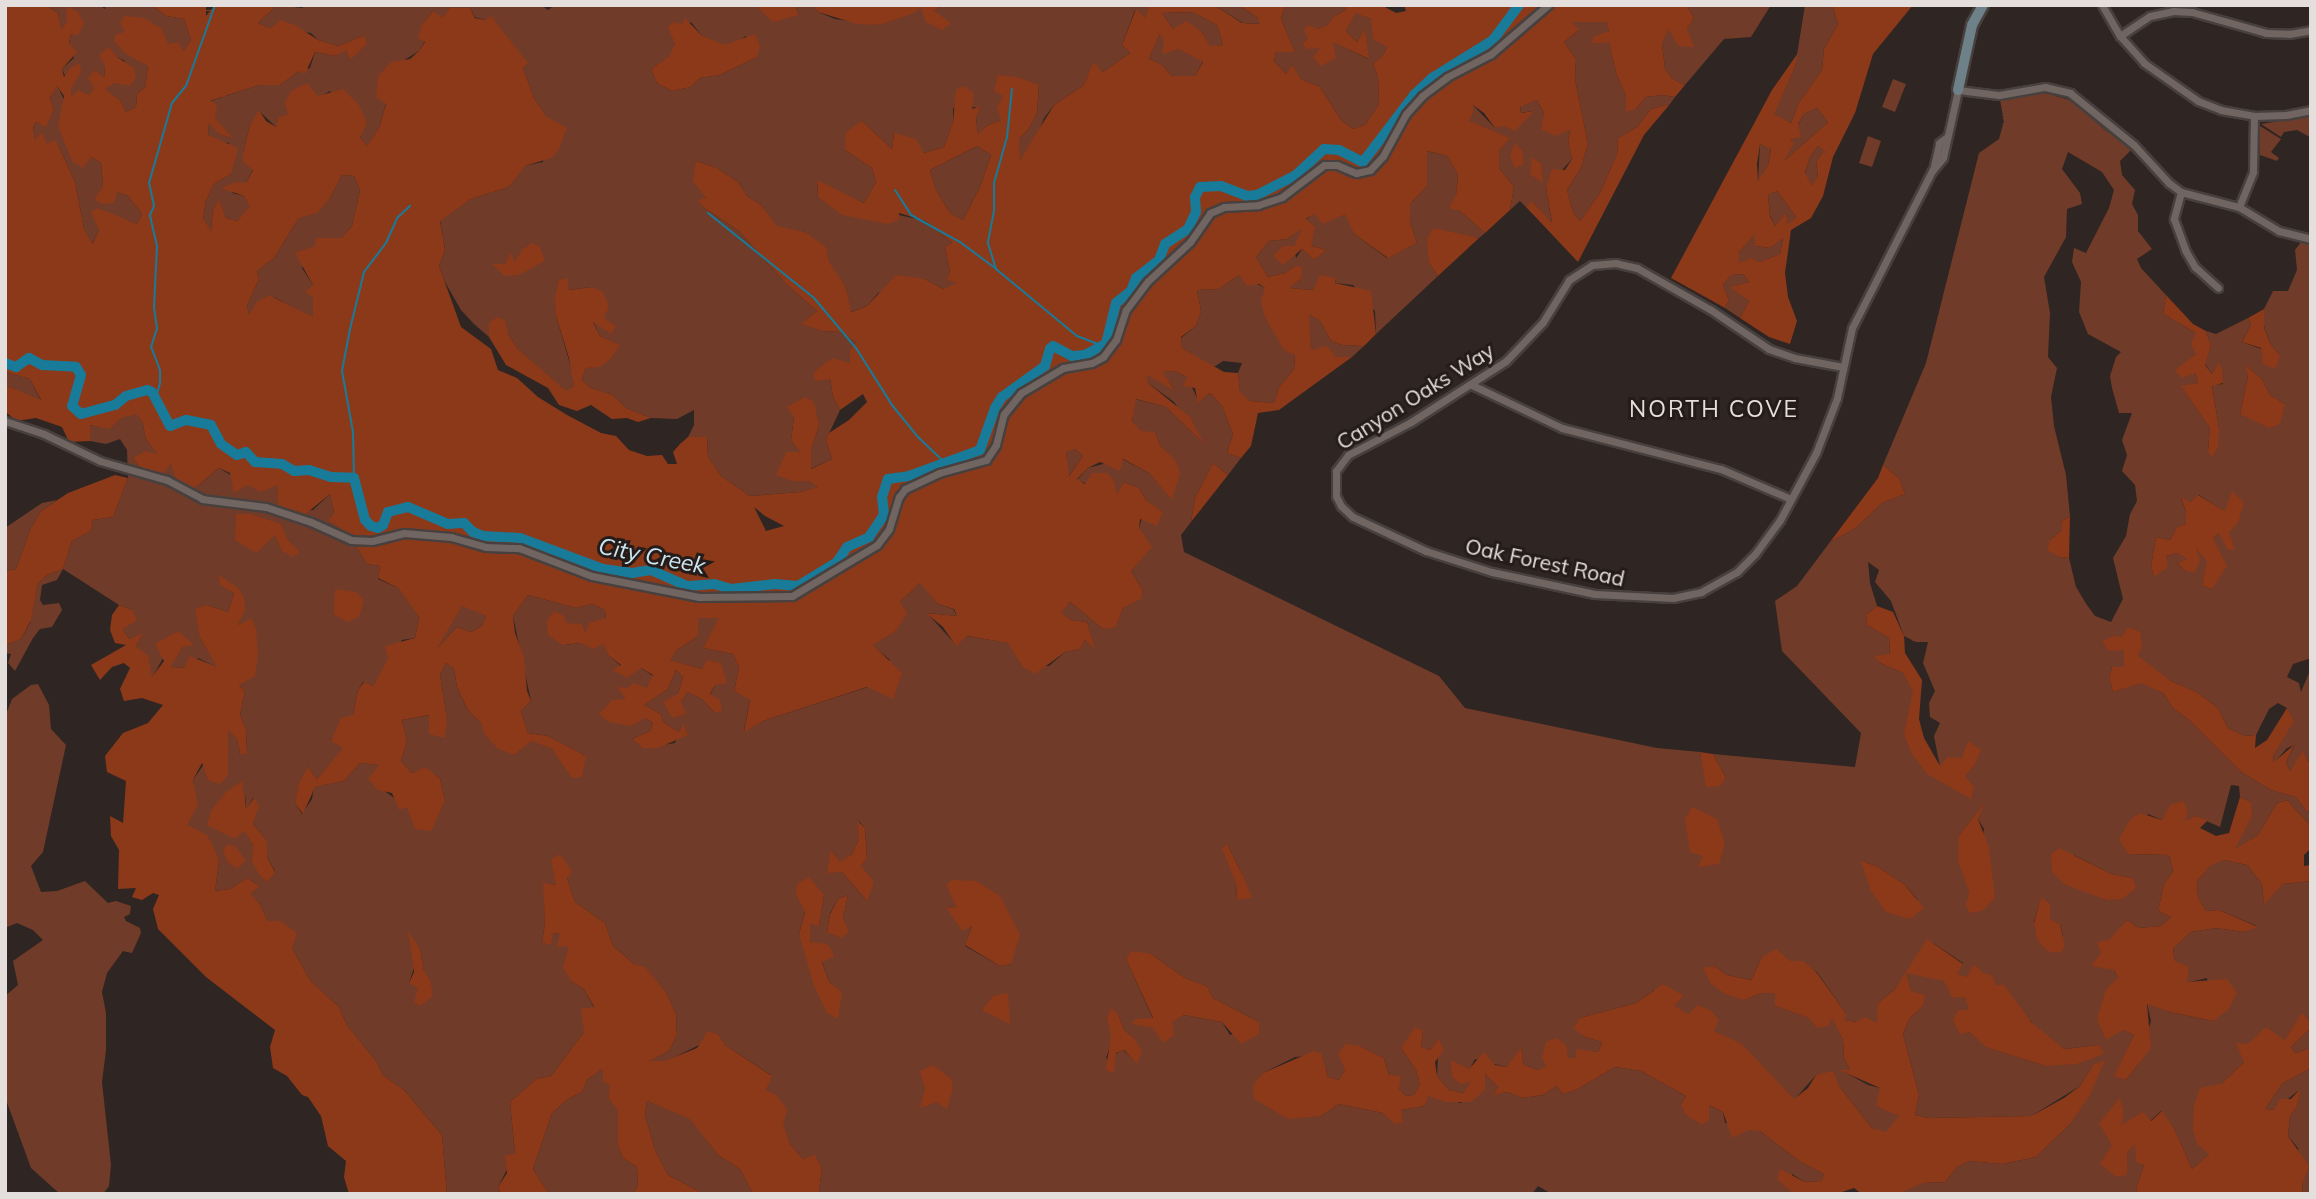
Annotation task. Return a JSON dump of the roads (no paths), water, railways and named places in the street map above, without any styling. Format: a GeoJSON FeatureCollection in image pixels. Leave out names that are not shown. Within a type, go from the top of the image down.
{"type":"FeatureCollection","features":[{"type":"Feature","properties":{"kind":"street"},"geometry":{"type":"LineString","coordinates":[[5,421],[44,434],[100,461],[167,480],[202,499],[266,507],[311,522],[351,540],[372,541],[404,533],[451,537],[486,547],[519,548],[592,576],[699,597],[792,596],[852,563],[877,545],[889,528],[899,497],[905,489],[939,473],[986,460],[996,445],[1004,414],[1021,393],[1063,368],[1092,363],[1104,356],[1116,340],[1126,310],[1147,281],[1190,242],[1210,213],[1224,207],[1253,206],[1282,197],[1324,164],[1337,165],[1356,173],[1370,170],[1383,156],[1413,104],[1447,77],[1491,54],[1548,5]]}},
{"type":"Feature","properties":{"kind":"street"},"geometry":{"type":"LineString","coordinates":[[1983,5],[1972,25],[1958,90],[1999,95],[2045,87],[2070,93],[2134,145],[2169,183],[2181,192],[2239,207],[2279,231],[2311,239]]}},
{"type":"Feature","properties":{"kind":"street"},"geometry":{"type":"LineString","coordinates":[[2102,5],[2120,36],[2153,71],[2186,94],[2221,110],[2254,116],[2286,115],[2311,110]]}},
{"type":"Feature","properties":{"kind":"street"},"geometry":{"type":"LineString","coordinates":[[2120,36],[2150,16],[2173,10],[2192,12],[2266,33],[2289,34],[2311,30]]}},
{"type":"Feature","properties":{"kind":"street","name":"Oak Forest Road"},"geometry":{"type":"LineString","coordinates":[[1334,489],[1340,506],[1353,517],[1396,538],[1454,561],[1595,594],[1656,598],[1701,592],[1737,572],[1772,532],[1826,430],[1857,317],[1932,171],[1948,146],[1947,137],[1958,90]]}},
{"type":"Feature","properties":{"kind":"street"},"geometry":{"type":"LineString","coordinates":[[2239,207],[2253,172],[2254,116]]}},
{"type":"Feature","properties":{"kind":"street"},"geometry":{"type":"LineString","coordinates":[[2181,192],[2175,210],[2177,229],[2191,262],[2218,288]]}},
{"type":"Feature","properties":{"kind":"street","name":"Canyon Oaks Way"},"geometry":{"type":"LineString","coordinates":[[1334,489],[1336,471],[1348,455],[1472,385],[1525,344],[1549,313],[1569,280],[1583,269],[1604,262],[1637,268],[1717,314],[1769,349],[1795,358],[1843,367]]}},
{"type":"Feature","properties":{"kind":"street"},"geometry":{"type":"LineString","coordinates":[[1472,385],[1524,412],[1579,434],[1721,469],[1791,499]]}},
{"type":"Feature","properties":{"kind":"waterway"},"geometry":{"type":"LineString","coordinates":[[156,398],[160,370],[151,347],[157,329],[154,307],[157,246],[150,215],[154,206],[149,183],[172,103],[186,86],[215,5]]}},
{"type":"Feature","properties":{"kind":"waterway","name":"City Creek"},"geometry":{"type":"LineString","coordinates":[[5,363],[16,367],[29,358],[42,365],[76,367],[81,375],[72,406],[81,414],[115,405],[126,396],[147,390],[152,392],[170,426],[186,420],[211,425],[221,444],[237,455],[246,452],[255,462],[282,464],[294,471],[309,470],[331,477],[354,478],[365,520],[378,528],[383,525],[388,512],[408,507],[448,524],[464,523],[473,532],[483,536],[520,538],[603,569],[632,573],[651,570],[687,586],[714,584],[731,589],[775,584],[798,586],[837,562],[847,547],[869,537],[884,515],[882,497],[888,479],[909,476],[980,450],[995,408],[1002,397],[1045,366],[1053,346],[1072,356],[1085,355],[1106,344],[1116,303],[1131,291],[1136,278],[1159,260],[1165,244],[1188,229],[1196,212],[1195,197],[1200,187],[1221,186],[1247,196],[1257,195],[1296,175],[1324,149],[1339,150],[1363,162],[1414,95],[1432,78],[1493,40],[1519,5]]}},
{"type":"Feature","properties":{"kind":"waterway"},"geometry":{"type":"LineString","coordinates":[[1012,89],[1007,137],[994,183],[994,211],[988,243],[996,269],[1077,336],[1103,346]]}},
{"type":"Feature","properties":{"kind":"waterway"},"geometry":{"type":"LineString","coordinates":[[895,190],[911,215],[960,242],[995,268]]}},
{"type":"Feature","properties":{"kind":"waterway"},"geometry":{"type":"LineString","coordinates":[[354,478],[353,432],[342,371],[350,329],[364,272],[386,243],[397,218],[410,206]]}},
{"type":"Feature","properties":{"kind":"waterway"},"geometry":{"type":"LineString","coordinates":[[708,213],[814,298],[856,348],[892,405],[917,436],[945,463]]}},
{"type":"Feature","properties":{"kind":"district","name":"NORTH COVE"},"geometry":{"type":"Point","coordinates":[1714,409]}}]}
